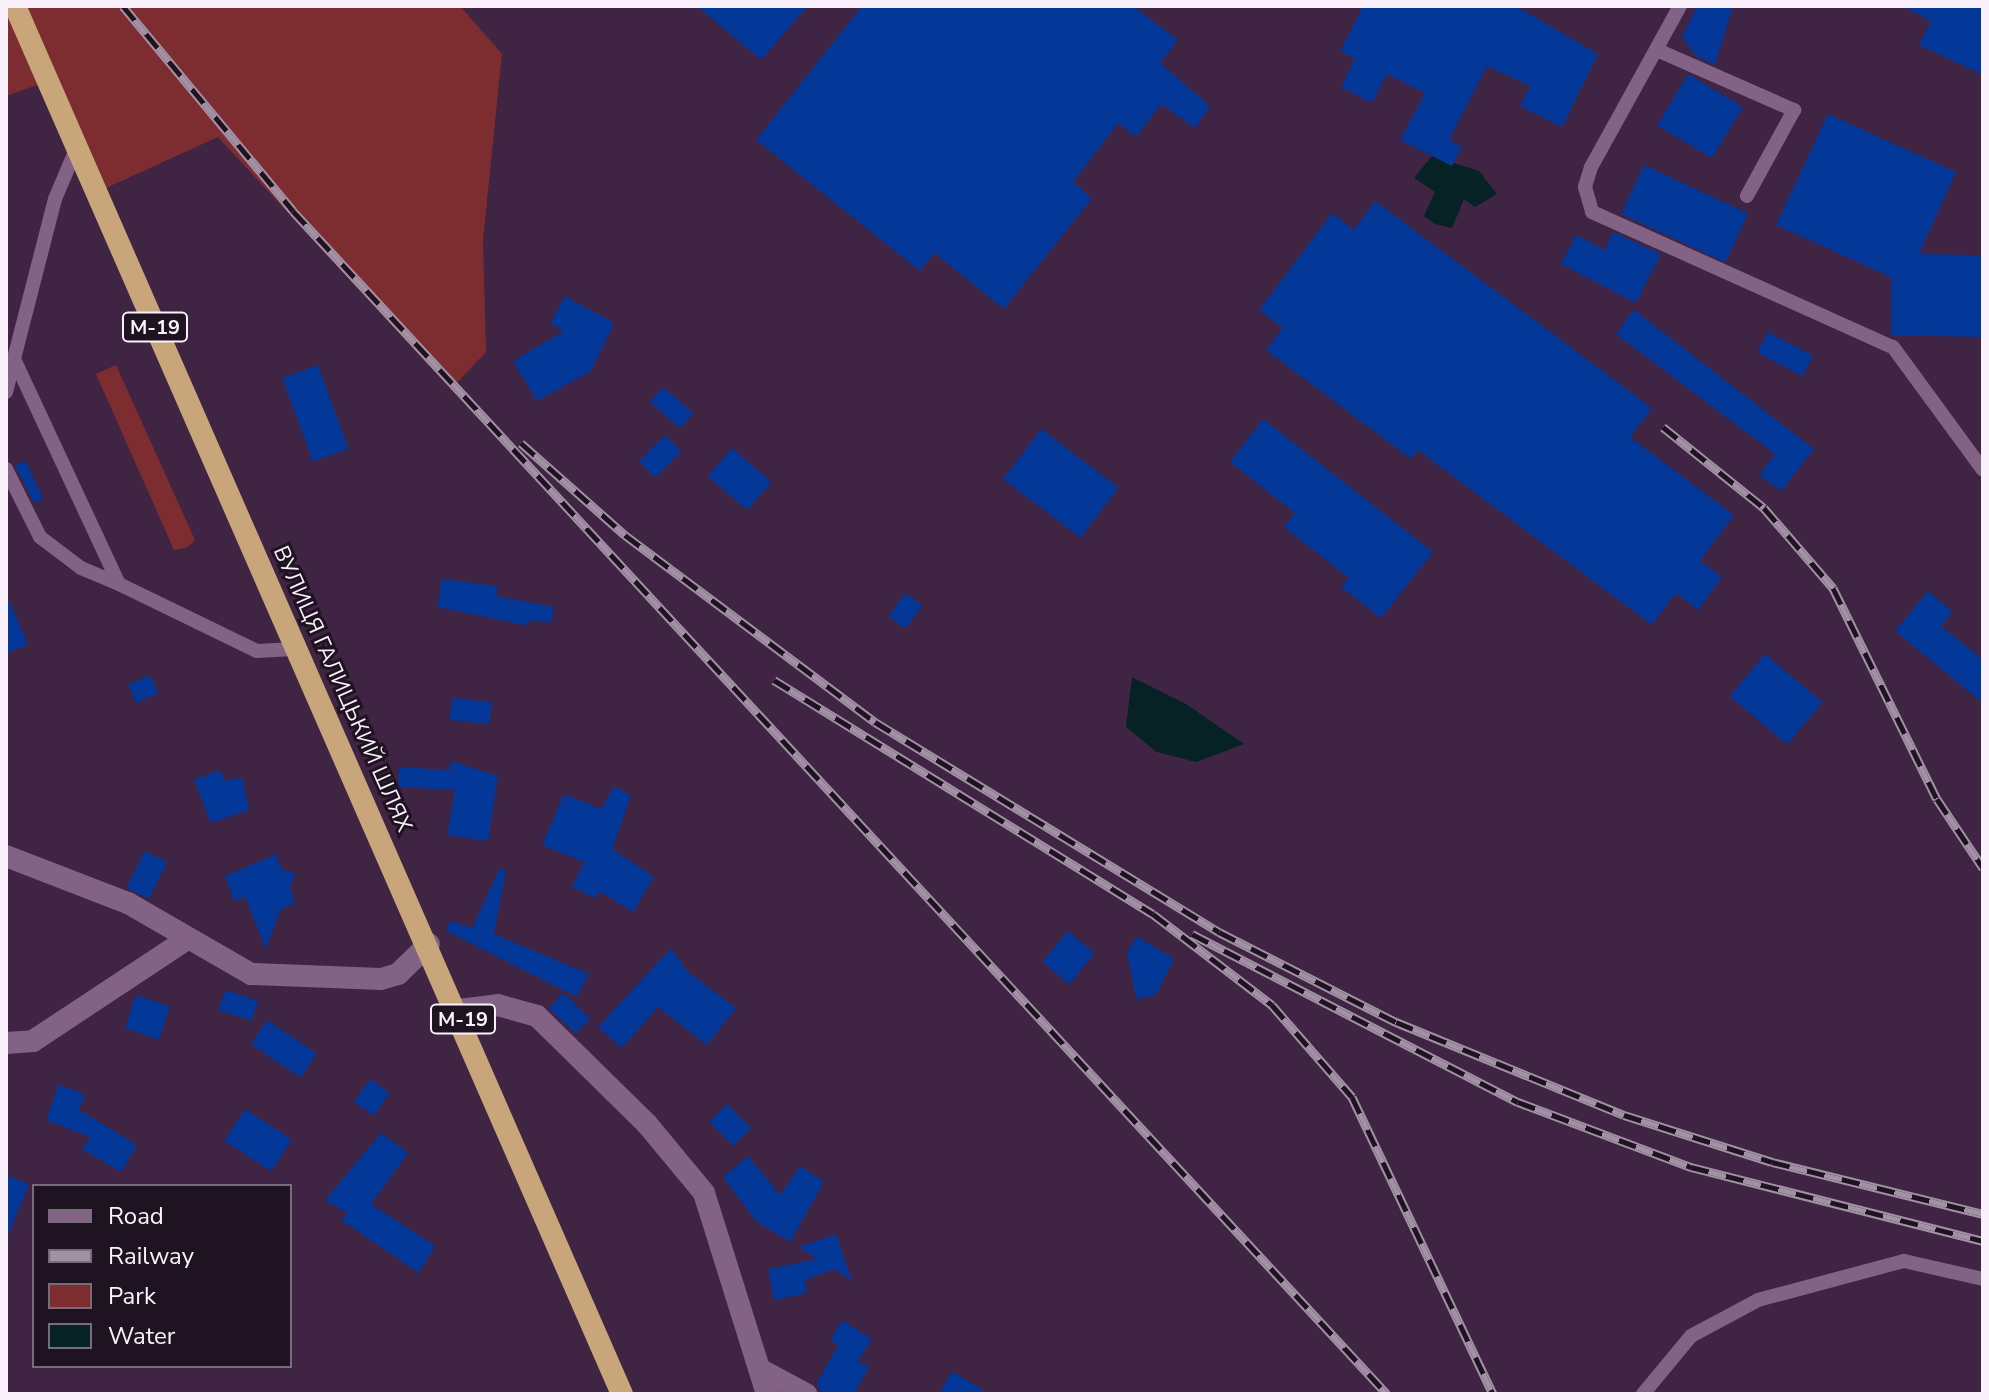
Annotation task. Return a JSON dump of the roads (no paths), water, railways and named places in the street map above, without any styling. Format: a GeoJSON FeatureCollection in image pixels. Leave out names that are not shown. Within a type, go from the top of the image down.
{"type":"FeatureCollection","features":[{"type":"Feature","properties":{"kind":"highway","name":"ВУЛИЦЯ ГАЛИЦЬКИЙ ШЛЯХ"},"geometry":{"type":"LineString","coordinates":[[15,6],[294,649],[459,1010],[622,1394]]}},
{"type":"Feature","properties":{"kind":"street"},"geometry":{"type":"LineString","coordinates":[[6,856],[128,903],[184,941],[251,974],[358,981],[398,974],[429,944]]}},
{"type":"Feature","properties":{"kind":"street"},"geometry":{"type":"LineString","coordinates":[[6,1043],[33,1041],[184,941]]}},
{"type":"Feature","properties":{"kind":"street"},"geometry":{"type":"LineString","coordinates":[[459,1010],[498,1005],[537,1016],[647,1124],[704,1193],[763,1371],[767,1394]]}},
{"type":"Feature","properties":{"kind":"street"},"geometry":{"type":"LineString","coordinates":[[763,1371],[806,1394]]}},
{"type":"Feature","properties":{"kind":"lane"},"geometry":{"type":"LineString","coordinates":[[1680,6],[1591,167],[1585,187],[1592,212],[1893,347],[1983,470]]}},
{"type":"Feature","properties":{"kind":"lane"},"geometry":{"type":"LineString","coordinates":[[1657,50],[1794,110],[1747,196]]}},
{"type":"Feature","properties":{"kind":"lane"},"geometry":{"type":"LineString","coordinates":[[6,392],[55,199],[77,147]]}},
{"type":"Feature","properties":{"kind":"lane"},"geometry":{"type":"LineString","coordinates":[[14,359],[119,584]]}},
{"type":"Feature","properties":{"kind":"lane"},"geometry":{"type":"LineString","coordinates":[[6,469],[40,537],[81,568],[257,651],[294,649]]}},
{"type":"Feature","properties":{"kind":"lane"},"geometry":{"type":"LineString","coordinates":[[1643,1394],[1646,1382],[1691,1336],[1758,1300],[1904,1261],[1983,1279]]}},
{"type":"Feature","properties":{"kind":"water"},"geometry":{"type":"Polygon","coordinates":[[[1432,156],[1479,171],[1497,194],[1475,207],[1464,199],[1452,228],[1435,224],[1424,216],[1435,192],[1414,178],[1432,156]]]}},
{"type":"Feature","properties":{"kind":"water"},"geometry":{"type":"Polygon","coordinates":[[[1132,677],[1186,704],[1244,744],[1196,762],[1157,752],[1126,727],[1132,677]]]}},
{"type":"Feature","properties":{"kind":"railway"},"geometry":{"type":"LineString","coordinates":[[123,6],[293,211],[1387,1394]]}},
{"type":"Feature","properties":{"kind":"railway"},"geometry":{"type":"LineString","coordinates":[[1663,427],[1764,508],[1833,588],[1937,799],[1983,868]]}},
{"type":"Feature","properties":{"kind":"railway"},"geometry":{"type":"LineString","coordinates":[[521,443],[625,535],[875,722],[1219,932],[1396,1022],[1624,1115],[1772,1162],[1983,1214]]}},
{"type":"Feature","properties":{"kind":"railway"},"geometry":{"type":"LineString","coordinates":[[774,680],[1153,914],[1272,1005],[1352,1097],[1493,1394]]}},
{"type":"Feature","properties":{"kind":"railway"},"geometry":{"type":"LineString","coordinates":[[1192,934],[1518,1102],[1691,1167],[1983,1241]]}}]}
